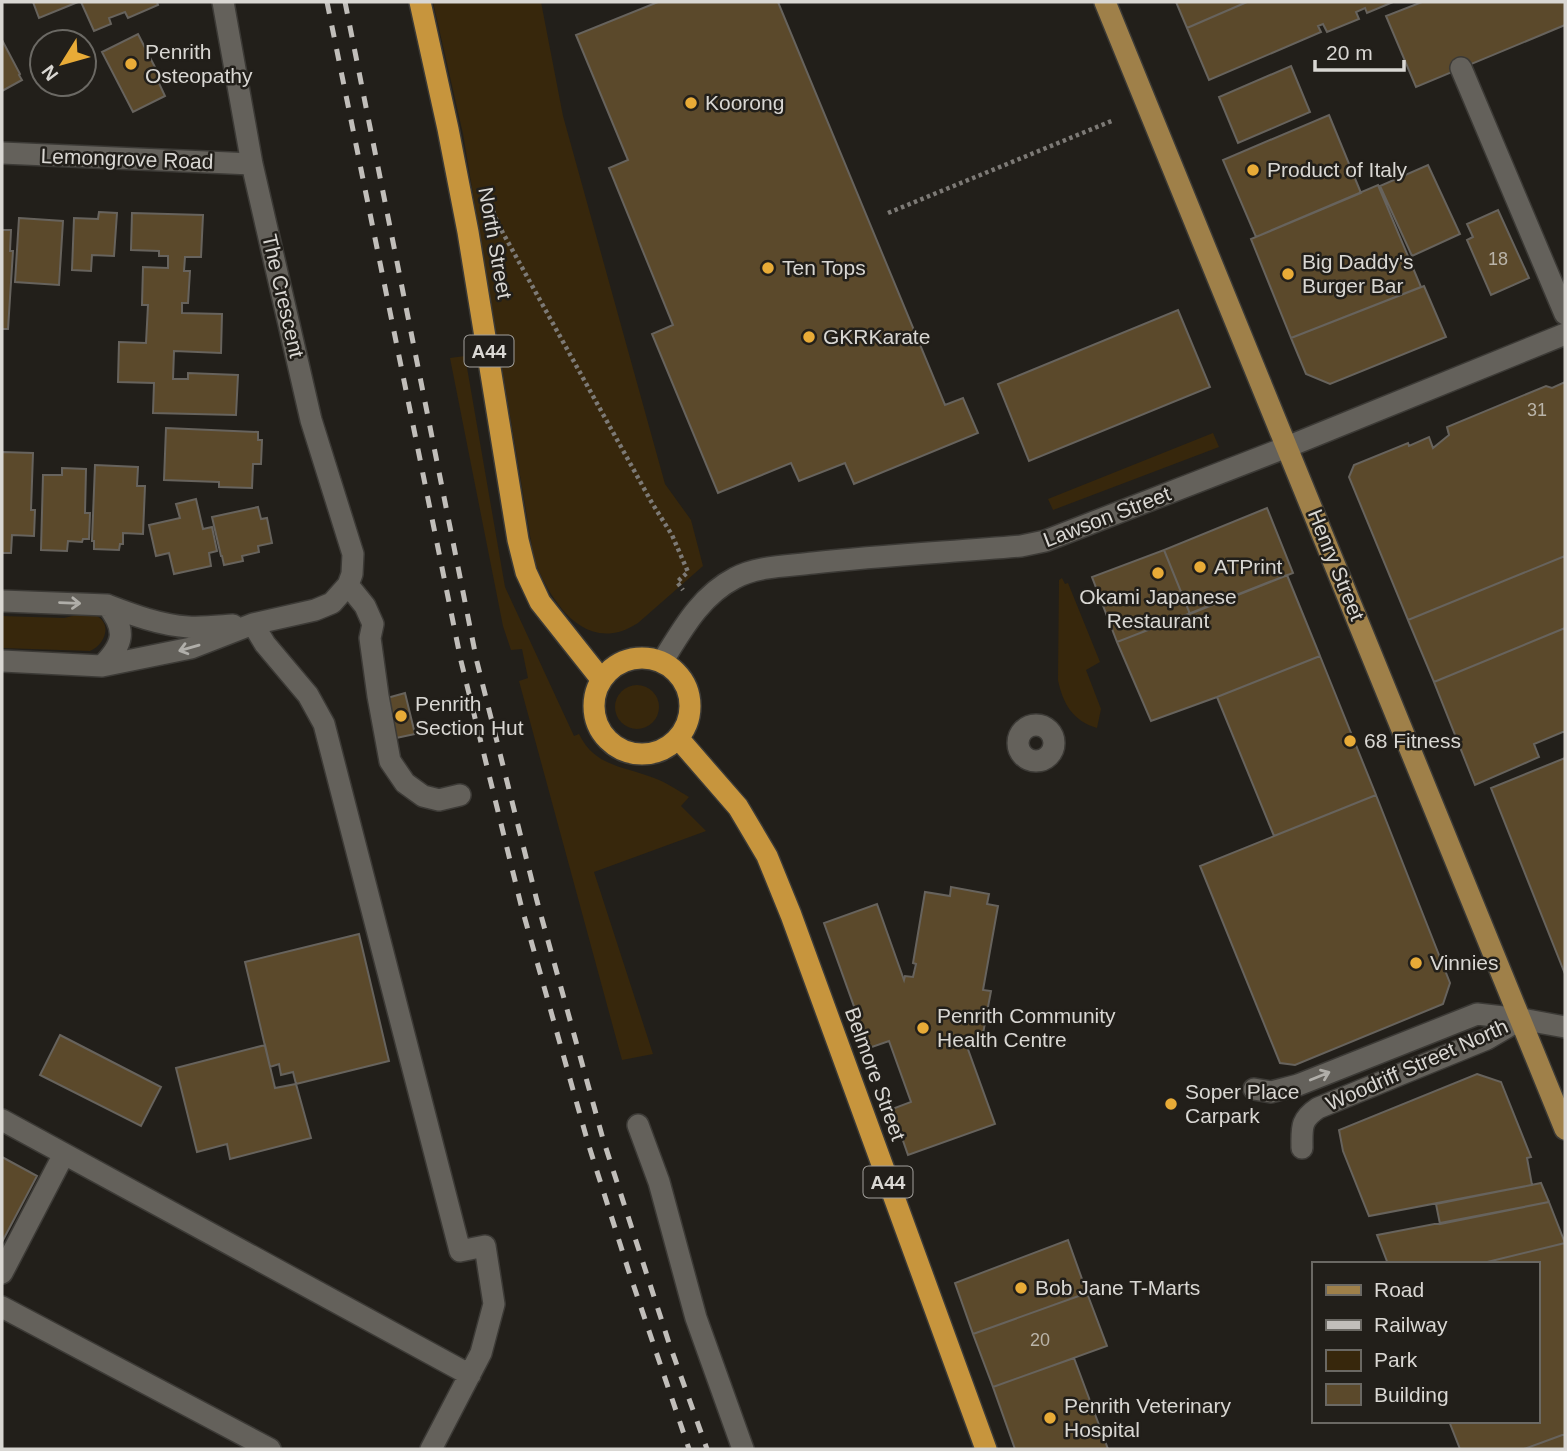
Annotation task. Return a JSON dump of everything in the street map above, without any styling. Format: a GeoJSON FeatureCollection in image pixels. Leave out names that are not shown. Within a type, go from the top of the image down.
{"type":"FeatureCollection","features":[{"type":"Feature","properties":{"kind":"highway","name":"North Street"},"geometry":{"type":"LineString","coordinates":[[420,2],[468,232],[518,540],[526,572],[540,602],[601,679]]}},
{"type":"Feature","properties":{"kind":"highway"},"geometry":{"type":"LineString","coordinates":[[635,657],[662,662],[675,670],[684,682],[690,711],[686,726],[678,738],[666,748],[650,754],[635,754],[619,749],[597,726],[594,694],[601,679],[610,669],[635,657]]}},
{"type":"Feature","properties":{"kind":"highway","name":"Belmore Street"},"geometry":{"type":"LineString","coordinates":[[678,738],[738,807],[767,856],[986,1449]]}},
{"type":"Feature","properties":{"kind":"main road","name":"Henry Street"},"geometry":{"type":"LineString","coordinates":[[1105,2],[1565,1129]]}},
{"type":"Feature","properties":{"kind":"street","name":"The Crescent"},"geometry":{"type":"LineString","coordinates":[[223,2],[253,164],[312,420],[353,554],[352,574],[348,585]]}},
{"type":"Feature","properties":{"kind":"street"},"geometry":{"type":"LineString","coordinates":[[1461,68],[1565,314]]}},
{"type":"Feature","properties":{"kind":"street","name":"Lemongrove Road"},"geometry":{"type":"LineString","coordinates":[[2,153],[253,164]]}},
{"type":"Feature","properties":{"kind":"street","name":"Lawson Street"},"geometry":{"type":"LineString","coordinates":[[662,662],[694,612],[713,592],[736,577],[759,570],[840,560],[1033,545],[1287,447],[1565,334]]}},
{"type":"Feature","properties":{"kind":"street"},"geometry":{"type":"LineString","coordinates":[[2,661],[102,666],[191,648],[253,624],[315,610],[337,600],[348,585],[365,606],[373,624],[370,638],[390,761],[405,783],[423,796],[439,800],[460,795]]}},
{"type":"Feature","properties":{"kind":"street"},"geometry":{"type":"LineString","coordinates":[[2,601],[107,605],[143,618],[190,628],[253,624]]}},
{"type":"Feature","properties":{"kind":"street"},"geometry":{"type":"LineString","coordinates":[[102,666],[118,647],[121,637],[120,627],[107,605]]}},
{"type":"Feature","properties":{"kind":"street"},"geometry":{"type":"LineString","coordinates":[[253,624],[265,644],[308,695],[324,724],[460,1251],[485,1246],[494,1304],[481,1353],[430,1449]]}},
{"type":"Feature","properties":{"kind":"street","name":"Woodriff Street North"},"geometry":{"type":"LineString","coordinates":[[1254,1089],[1271,1092],[1285,1089],[1477,1014],[1565,1027]]}},
{"type":"Feature","properties":{"kind":"street","name":"Woodriff Street North"},"geometry":{"type":"LineString","coordinates":[[1302,1148],[1303,1124],[1307,1116],[1315,1110],[1487,1039],[1521,1019]]}},
{"type":"Feature","properties":{"kind":"street"},"geometry":{"type":"LineString","coordinates":[[2,1120],[470,1374]]}},
{"type":"Feature","properties":{"kind":"street"},"geometry":{"type":"LineString","coordinates":[[638,1125],[659,1182],[696,1318],[743,1449]]}},
{"type":"Feature","properties":{"kind":"street"},"geometry":{"type":"LineString","coordinates":[[2,1273],[64,1154]]}},
{"type":"Feature","properties":{"kind":"street"},"geometry":{"type":"LineString","coordinates":[[2,1307],[270,1449]]}},
{"type":"Feature","properties":{"kind":"path"},"geometry":{"type":"LineString","coordinates":[[888,213],[1114,120]]}},
{"type":"Feature","properties":{"kind":"path"},"geometry":{"type":"LineString","coordinates":[[493,211],[672,535],[688,572],[677,582],[684,591]]}},
{"type":"Feature","properties":{"kind":"path"},"geometry":{"type":"LineString","coordinates":[[987,1014],[1004,1022]]}},
{"type":"Feature","properties":{"kind":"green space"},"geometry":{"type":"Polygon","coordinates":[[[433,2],[541,2],[563,116],[665,484],[691,520],[703,566],[638,623],[620,632],[599,633],[574,621],[554,598],[534,559],[463,134],[433,2]]]}},
{"type":"Feature","properties":{"kind":"green space"},"geometry":{"type":"Polygon","coordinates":[[[465,356],[505,587],[574,736],[579,734],[593,753],[611,764],[658,780],[689,797],[681,806],[706,831],[594,872],[653,1054],[622,1060],[519,681],[528,678],[522,649],[511,650],[503,626],[450,358],[465,356]]]}},
{"type":"Feature","properties":{"kind":"green space"},"geometry":{"type":"Polygon","coordinates":[[[1213,433],[1219,447],[1053,510],[1048,499],[1213,433]]]}},
{"type":"Feature","properties":{"kind":"green space"},"geometry":{"type":"Polygon","coordinates":[[[1062,578],[1065,584],[1068,583],[1100,662],[1086,670],[1101,709],[1097,728],[1081,721],[1070,710],[1058,680],[1059,580],[1062,578]]]}},
{"type":"Feature","properties":{"kind":"green space"},"geometry":{"type":"Polygon","coordinates":[[[91,614],[104,622],[103,639],[90,651],[2,648],[2,616],[64,618],[91,614]]]}},
{"type":"Feature","properties":{"kind":"green space"},"geometry":{"type":"Polygon","coordinates":[[[637,685],[653,691],[659,707],[653,723],[637,729],[621,723],[615,707],[621,691],[637,685]]]}},
{"type":"Feature","properties":{"kind":"building"},"geometry":{"type":"Polygon","coordinates":[[[33,2],[78,2],[39,18],[33,2]]]}},
{"type":"Feature","properties":{"kind":"building"},"geometry":{"type":"Polygon","coordinates":[[[81,2],[157,2],[158,5],[128,18],[125,12],[109,18],[111,24],[98,29],[93,28],[81,2]]]}},
{"type":"Feature","properties":{"kind":"building"},"geometry":{"type":"Polygon","coordinates":[[[658,2],[778,2],[945,405],[963,398],[978,433],[854,484],[845,463],[799,481],[791,463],[718,493],[652,334],[673,325],[609,168],[628,160],[576,35],[658,2]]]}},
{"type":"Feature","properties":{"kind":"building"},"geometry":{"type":"Polygon","coordinates":[[[1176,2],[1247,2],[1187,28],[1176,2]]]}},
{"type":"Feature","properties":{"kind":"building"},"geometry":{"type":"Polygon","coordinates":[[[1247,2],[1393,2],[1367,13],[1365,8],[1356,12],[1359,19],[1327,32],[1323,24],[1318,26],[1321,32],[1209,80],[1187,28],[1247,2]]]}},
{"type":"Feature","properties":{"kind":"building"},"geometry":{"type":"Polygon","coordinates":[[[1422,2],[1565,2],[1565,25],[1416,87],[1386,16],[1422,2]]]}},
{"type":"Feature","properties":{"kind":"building","name":"Penrith Osteopathy"},"geometry":{"type":"Polygon","coordinates":[[[138,34],[160,77],[157,79],[165,96],[133,112],[102,52],[138,34]]]}},
{"type":"Feature","properties":{"kind":"building"},"geometry":{"type":"Polygon","coordinates":[[[2,40],[22,80],[2,91],[2,40]]]}},
{"type":"Feature","properties":{"kind":"building"},"geometry":{"type":"Polygon","coordinates":[[[1291,66],[1310,112],[1238,143],[1219,97],[1291,66]]]}},
{"type":"Feature","properties":{"kind":"building"},"geometry":{"type":"Polygon","coordinates":[[[1329,115],[1361,193],[1256,237],[1223,160],[1329,115]]]}},
{"type":"Feature","properties":{"kind":"building"},"geometry":{"type":"Polygon","coordinates":[[[1428,165],[1460,234],[1412,256],[1380,186],[1428,165]]]}},
{"type":"Feature","properties":{"kind":"building"},"geometry":{"type":"Polygon","coordinates":[[[1378,185],[1421,287],[1291,338],[1251,239],[1378,185]]]}},
{"type":"Feature","properties":{"kind":"building"},"geometry":{"type":"Polygon","coordinates":[[[1498,210],[1529,278],[1491,295],[1467,240],[1473,237],[1467,224],[1498,210]]]}},
{"type":"Feature","properties":{"kind":"building"},"geometry":{"type":"Polygon","coordinates":[[[99,212],[117,213],[114,256],[92,255],[91,271],[72,270],[74,218],[98,219],[99,212]]]}},
{"type":"Feature","properties":{"kind":"building"},"geometry":{"type":"Polygon","coordinates":[[[132,213],[203,215],[201,257],[185,257],[184,271],[190,271],[188,303],[182,303],[182,313],[222,314],[221,353],[174,351],[173,379],[188,379],[188,373],[238,375],[236,415],[153,413],[154,383],[118,382],[119,342],[146,343],[148,305],[142,305],[143,267],[168,268],[168,256],[159,256],[159,251],[131,250],[132,213]]]}},
{"type":"Feature","properties":{"kind":"building"},"geometry":{"type":"Polygon","coordinates":[[[19,218],[63,221],[59,285],[15,282],[19,218]]]}},
{"type":"Feature","properties":{"kind":"building"},"geometry":{"type":"Polygon","coordinates":[[[2,230],[11,230],[10,251],[13,251],[8,329],[2,329],[2,230]]]}},
{"type":"Feature","properties":{"kind":"building"},"geometry":{"type":"Polygon","coordinates":[[[1424,286],[1446,337],[1330,384],[1306,374],[1291,338],[1424,286]]]}},
{"type":"Feature","properties":{"kind":"building"},"geometry":{"type":"Polygon","coordinates":[[[1178,310],[1210,387],[1029,461],[998,384],[1178,310]]]}},
{"type":"Feature","properties":{"kind":"building"},"geometry":{"type":"Polygon","coordinates":[[[1565,382],[1565,556],[1408,620],[1349,477],[1354,465],[1429,437],[1433,448],[1449,435],[1447,427],[1546,386],[1552,388],[1565,382]]]}},
{"type":"Feature","properties":{"kind":"building"},"geometry":{"type":"Polygon","coordinates":[[[166,428],[258,432],[258,440],[262,440],[261,464],[253,464],[252,488],[219,487],[219,482],[164,480],[166,428]]]}},
{"type":"Feature","properties":{"kind":"building"},"geometry":{"type":"Polygon","coordinates":[[[2,452],[33,453],[31,510],[35,510],[34,536],[12,535],[11,553],[2,553],[2,452]]]}},
{"type":"Feature","properties":{"kind":"building"},"geometry":{"type":"Polygon","coordinates":[[[95,465],[138,467],[137,486],[145,486],[143,534],[123,533],[123,544],[120,544],[119,550],[94,549],[95,465]]]}},
{"type":"Feature","properties":{"kind":"building"},"geometry":{"type":"Polygon","coordinates":[[[62,468],[86,469],[85,513],[90,513],[89,539],[83,539],[82,542],[68,541],[67,551],[41,550],[43,475],[62,475],[62,468]]]}},
{"type":"Feature","properties":{"kind":"building"},"geometry":{"type":"Polygon","coordinates":[[[196,499],[203,529],[212,527],[217,551],[209,553],[211,566],[174,574],[169,553],[156,556],[149,525],[180,518],[176,504],[196,499]]]}},
{"type":"Feature","properties":{"kind":"building"},"geometry":{"type":"Polygon","coordinates":[[[258,507],[261,519],[267,518],[272,543],[258,546],[259,552],[242,556],[243,561],[224,565],[212,517],[258,507]]]}},
{"type":"Feature","properties":{"kind":"building"},"geometry":{"type":"Polygon","coordinates":[[[1267,508],[1293,573],[1190,614],[1164,550],[1267,508]]]}},
{"type":"Feature","properties":{"kind":"building"},"geometry":{"type":"Polygon","coordinates":[[[1164,550],[1190,614],[1117,642],[1092,577],[1164,550]]]}},
{"type":"Feature","properties":{"kind":"building"},"geometry":{"type":"Polygon","coordinates":[[[1565,556],[1565,628],[1434,682],[1408,620],[1565,556]]]}},
{"type":"Feature","properties":{"kind":"building"},"geometry":{"type":"Polygon","coordinates":[[[1287,575],[1320,656],[1151,721],[1117,642],[1287,575]]]}},
{"type":"Feature","properties":{"kind":"building"},"geometry":{"type":"Polygon","coordinates":[[[1565,628],[1565,731],[1534,744],[1539,757],[1475,785],[1434,682],[1565,628]]]}},
{"type":"Feature","properties":{"kind":"building"},"geometry":{"type":"Polygon","coordinates":[[[1320,656],[1376,795],[1274,836],[1217,697],[1320,656]]]}},
{"type":"Feature","properties":{"kind":"building","name":"Penrith Section Hut"},"geometry":{"type":"Polygon","coordinates":[[[405,693],[415,734],[396,738],[387,698],[405,693]]]}},
{"type":"Feature","properties":{"kind":"building"},"geometry":{"type":"Polygon","coordinates":[[[1565,758],[1565,974],[1491,788],[1565,758]]]}},
{"type":"Feature","properties":{"kind":"building"},"geometry":{"type":"Polygon","coordinates":[[[1376,795],[1450,983],[1443,1004],[1295,1065],[1280,1063],[1200,866],[1376,795]]]}},
{"type":"Feature","properties":{"kind":"building","name":"Penrith Community Health Centre"},"geometry":{"type":"Polygon","coordinates":[[[951,887],[989,894],[987,904],[998,906],[983,990],[991,991],[981,1044],[965,1041],[995,1124],[908,1155],[892,1109],[911,1102],[889,1041],[869,1048],[824,923],[877,904],[904,980],[905,976],[913,977],[925,892],[950,896],[951,887]]]}},
{"type":"Feature","properties":{"kind":"building"},"geometry":{"type":"Polygon","coordinates":[[[359,934],[389,1061],[296,1084],[293,1072],[281,1075],[279,1064],[270,1067],[245,962],[359,934]]]}},
{"type":"Feature","properties":{"kind":"building"},"geometry":{"type":"Polygon","coordinates":[[[60,1035],[161,1087],[141,1126],[40,1075],[60,1035]]]}},
{"type":"Feature","properties":{"kind":"building"},"geometry":{"type":"Polygon","coordinates":[[[265,1045],[275,1088],[296,1084],[311,1138],[230,1159],[227,1144],[197,1152],[176,1068],[265,1045]]]}},
{"type":"Feature","properties":{"kind":"building"},"geometry":{"type":"Polygon","coordinates":[[[1477,1074],[1501,1082],[1531,1157],[1527,1158],[1532,1185],[1369,1216],[1343,1151],[1339,1130],[1477,1074]]]}},
{"type":"Feature","properties":{"kind":"building"},"geometry":{"type":"Polygon","coordinates":[[[2,1157],[37,1176],[2,1242],[2,1157]]]}},
{"type":"Feature","properties":{"kind":"building"},"geometry":{"type":"Polygon","coordinates":[[[1541,1183],[1549,1202],[1440,1224],[1436,1204],[1541,1183]]]}},
{"type":"Feature","properties":{"kind":"building"},"geometry":{"type":"Polygon","coordinates":[[[1549,1202],[1565,1243],[1487,1262],[1387,1262],[1377,1235],[1549,1202]]]}},
{"type":"Feature","properties":{"kind":"building","name":"Bob Jane T-Marts"},"geometry":{"type":"Polygon","coordinates":[[[1068,1240],[1087,1293],[973,1334],[955,1283],[1068,1240]]]}},
{"type":"Feature","properties":{"kind":"building"},"geometry":{"type":"Polygon","coordinates":[[[1565,1243],[1565,1434],[1524,1449],[1460,1449],[1450,1423],[1539,1423],[1539,1262],[1487,1262],[1565,1243]]]}},
{"type":"Feature","properties":{"kind":"building"},"geometry":{"type":"Polygon","coordinates":[[[1087,1293],[1107,1346],[993,1387],[973,1334],[1087,1293]]]}},
{"type":"Feature","properties":{"kind":"building","name":"Penrith Veterinary Hospital"},"geometry":{"type":"Polygon","coordinates":[[[1074,1358],[1108,1449],[1015,1449],[993,1387],[1074,1358]]]}},
{"type":"Feature","properties":{"kind":"building"},"geometry":{"type":"Polygon","coordinates":[[[1565,1434],[1565,1449],[1524,1449],[1565,1434]]]}},
{"type":"Feature","properties":{"kind":"railway"},"geometry":{"type":"LineString","coordinates":[[327,2],[461,661],[521,905],[588,1143],[689,1449]]}},
{"type":"Feature","properties":{"kind":"railway"},"geometry":{"type":"LineString","coordinates":[[345,2],[477,662],[537,901],[603,1139],[669,1343],[707,1449]]}},
{"type":"Feature","properties":{"kind":"place","name":"Penrith Osteopathy"},"geometry":{"type":"Point","coordinates":[131,64]}},
{"type":"Feature","properties":{"kind":"place","name":"Koorong"},"geometry":{"type":"Point","coordinates":[691,103]}},
{"type":"Feature","properties":{"kind":"place","name":"Product of Italy"},"geometry":{"type":"Point","coordinates":[1253,170]}},
{"type":"Feature","properties":{"kind":"place","name":"Ten Tops"},"geometry":{"type":"Point","coordinates":[768,268]}},
{"type":"Feature","properties":{"kind":"place","name":"Big Daddy's Burger Bar"},"geometry":{"type":"Point","coordinates":[1288,274]}},
{"type":"Feature","properties":{"kind":"place","name":"GKRKarate"},"geometry":{"type":"Point","coordinates":[809,337]}},
{"type":"Feature","properties":{"kind":"place","name":"ATPrint"},"geometry":{"type":"Point","coordinates":[1200,567]}},
{"type":"Feature","properties":{"kind":"place","name":"Okami Japanese Restaurant"},"geometry":{"type":"Point","coordinates":[1158,573]}},
{"type":"Feature","properties":{"kind":"place","name":"Penrith Section Hut"},"geometry":{"type":"Point","coordinates":[401,716]}},
{"type":"Feature","properties":{"kind":"place","name":"68 Fitness"},"geometry":{"type":"Point","coordinates":[1350,741]}},
{"type":"Feature","properties":{"kind":"place","name":"Vinnies"},"geometry":{"type":"Point","coordinates":[1416,963]}},
{"type":"Feature","properties":{"kind":"place","name":"Penrith Community Health Centre"},"geometry":{"type":"Point","coordinates":[923,1028]}},
{"type":"Feature","properties":{"kind":"place","name":"Soper Place Carpark"},"geometry":{"type":"Point","coordinates":[1171,1104]}},
{"type":"Feature","properties":{"kind":"place","name":"Bob Jane T-Marts"},"geometry":{"type":"Point","coordinates":[1021,1288]}},
{"type":"Feature","properties":{"kind":"place","name":"Penrith Veterinary Hospital"},"geometry":{"type":"Point","coordinates":[1050,1418]}}]}
